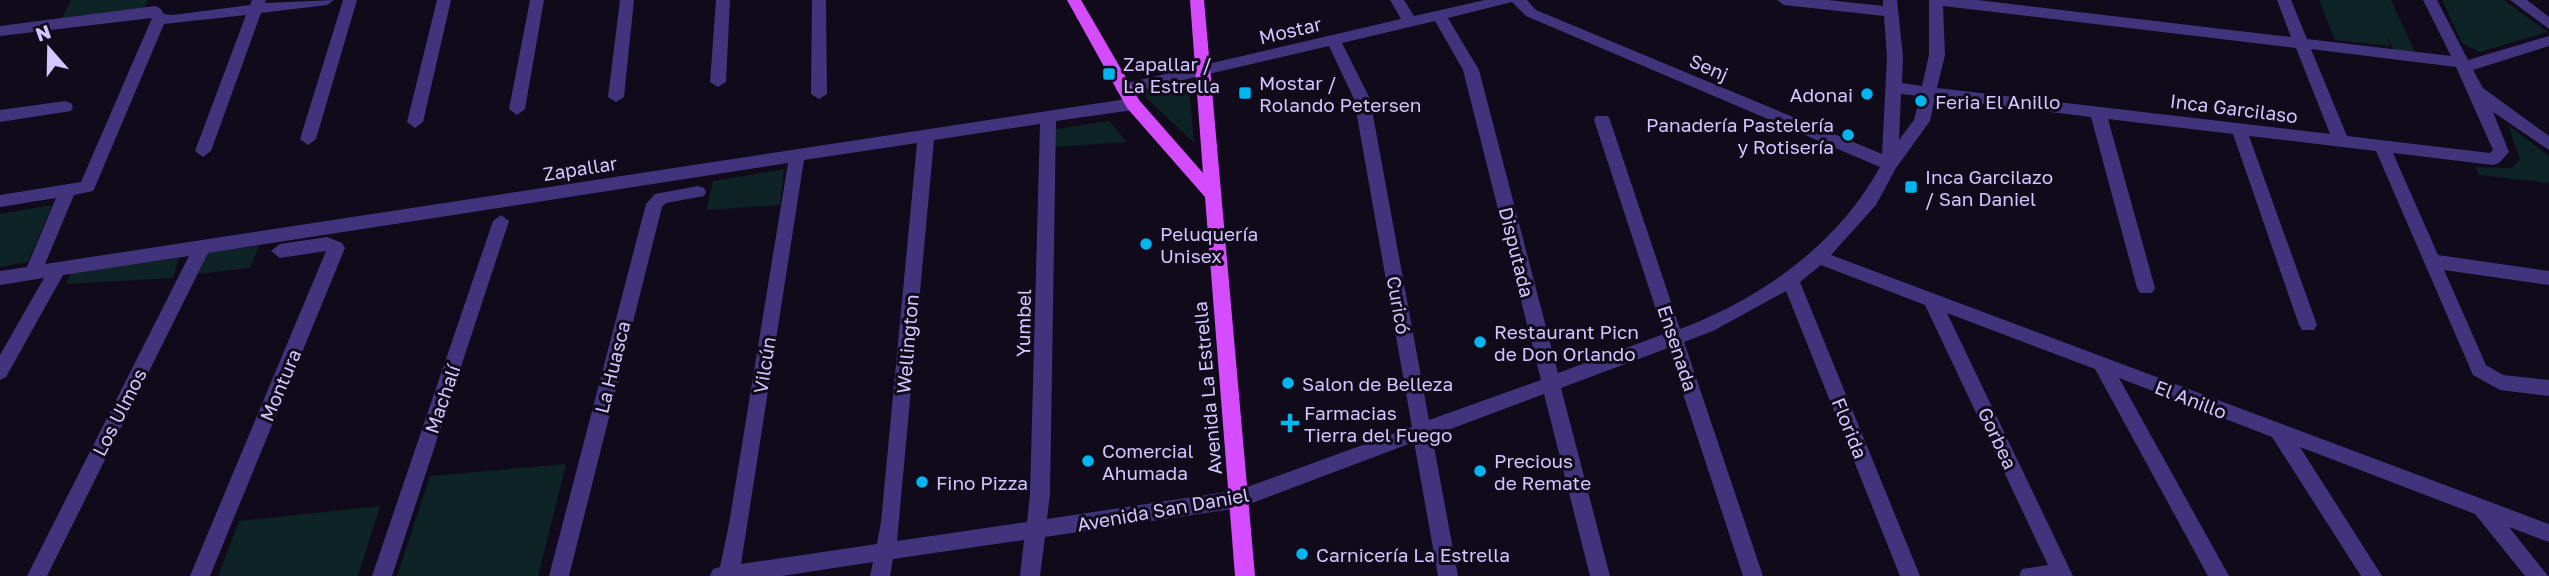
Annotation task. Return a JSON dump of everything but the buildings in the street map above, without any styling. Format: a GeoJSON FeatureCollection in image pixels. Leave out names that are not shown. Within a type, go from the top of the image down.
{"type":"FeatureCollection","features":[{"type":"Feature","properties":{"kind":"main road"},"geometry":{"type":"LineString","coordinates":[[1074,0],[1133,104],[1213,195]]}},
{"type":"Feature","properties":{"kind":"main road","name":"Avenida La Estrella"},"geometry":{"type":"LineString","coordinates":[[1197,0],[1245,576]]}},
{"type":"Feature","properties":{"kind":"street"},"geometry":{"type":"LineString","coordinates":[[0,31],[158,10],[173,20],[257,5],[327,0]]}},
{"type":"Feature","properties":{"kind":"street"},"geometry":{"type":"LineString","coordinates":[[308,139],[350,0]]}},
{"type":"Feature","properties":{"kind":"street"},"geometry":{"type":"LineString","coordinates":[[415,122],[444,0]]}},
{"type":"Feature","properties":{"kind":"street"},"geometry":{"type":"LineString","coordinates":[[517,108],[537,0]]}},
{"type":"Feature","properties":{"kind":"street"},"geometry":{"type":"LineString","coordinates":[[616,97],[627,0]]}},
{"type":"Feature","properties":{"kind":"street"},"geometry":{"type":"LineString","coordinates":[[718,82],[723,0]]}},
{"type":"Feature","properties":{"kind":"street"},"geometry":{"type":"LineString","coordinates":[[819,0],[819,94]]}},
{"type":"Feature","properties":{"kind":"street"},"geometry":{"type":"LineString","coordinates":[[1397,0],[1410,22]]}},
{"type":"Feature","properties":{"kind":"street","name":"Mostar"},"geometry":{"type":"LineString","coordinates":[[1123,89],[1506,0]]}},
{"type":"Feature","properties":{"kind":"street","name":"Senj"},"geometry":{"type":"LineString","coordinates":[[1518,0],[1531,13],[1890,164]]}},
{"type":"Feature","properties":{"kind":"street"},"geometry":{"type":"LineString","coordinates":[[1784,0],[1891,6]]}},
{"type":"Feature","properties":{"kind":"street"},"geometry":{"type":"LineString","coordinates":[[1936,0],[2462,64],[2549,41]]}},
{"type":"Feature","properties":{"kind":"street","name":"Avenida San Daniel"},"geometry":{"type":"LineString","coordinates":[[725,576],[1239,499],[1675,340],[1739,310],[1790,280],[1819,257],[1860,215],[1880,186],[1890,164],[1911,140],[1922,121],[1931,92],[1937,55],[1936,0]]}},
{"type":"Feature","properties":{"kind":"street"},"geometry":{"type":"LineString","coordinates":[[2284,0],[2341,142]]}},
{"type":"Feature","properties":{"kind":"street"},"geometry":{"type":"LineString","coordinates":[[2430,0],[2477,92],[2549,144]]}},
{"type":"Feature","properties":{"kind":"street"},"geometry":{"type":"LineString","coordinates":[[2517,0],[2549,24]]}},
{"type":"Feature","properties":{"kind":"street"},"geometry":{"type":"LineString","coordinates":[[203,151],[257,5]]}},
{"type":"Feature","properties":{"kind":"street","name":"Avenida San Daniel"},"geometry":{"type":"LineString","coordinates":[[1890,164],[1895,88],[1891,6]]}},
{"type":"Feature","properties":{"kind":"street"},"geometry":{"type":"LineString","coordinates":[[0,201],[88,187],[158,10]]}},
{"type":"Feature","properties":{"kind":"street","name":"Disputada"},"geometry":{"type":"LineString","coordinates":[[1439,15],[1471,70],[1600,576]]}},
{"type":"Feature","properties":{"kind":"street","name":"Curicó"},"geometry":{"type":"LineString","coordinates":[[1333,40],[1362,99],[1448,576]]}},
{"type":"Feature","properties":{"kind":"street","name":"Inca Garcilaso"},"geometry":{"type":"LineString","coordinates":[[1895,88],[2483,159],[2498,156],[2500,146],[2477,92]]}},
{"type":"Feature","properties":{"kind":"street","name":"Zapallar"},"geometry":{"type":"LineString","coordinates":[[0,278],[1133,104]]}},
{"type":"Feature","properties":{"kind":"street"},"geometry":{"type":"LineString","coordinates":[[0,117],[65,107]]}},
{"type":"Feature","properties":{"kind":"street"},"geometry":{"type":"LineString","coordinates":[[2098,112],[2146,288]]}},
{"type":"Feature","properties":{"kind":"street","name":"Yumbel"},"geometry":{"type":"LineString","coordinates":[[1030,576],[1040,494],[1048,117]]}},
{"type":"Feature","properties":{"kind":"street","name":"Ensenada"},"geometry":{"type":"LineString","coordinates":[[1602,120],[1753,576]]}},
{"type":"Feature","properties":{"kind":"street"},"geometry":{"type":"LineString","coordinates":[[2239,129],[2308,325]]}},
{"type":"Feature","properties":{"kind":"street","name":"Wellington"},"geometry":{"type":"LineString","coordinates":[[880,576],[891,522],[926,136]]}},
{"type":"Feature","properties":{"kind":"street"},"geometry":{"type":"LineString","coordinates":[[2382,147],[2476,364],[2486,376],[2500,382],[2549,388]]}},
{"type":"Feature","properties":{"kind":"street","name":"Vilcún"},"geometry":{"type":"LineString","coordinates":[[725,576],[739,524],[797,156]]}},
{"type":"Feature","properties":{"kind":"street"},"geometry":{"type":"LineString","coordinates":[[33,273],[68,190]]}},
{"type":"Feature","properties":{"kind":"street","name":"La Huasca"},"geometry":{"type":"LineString","coordinates":[[559,576],[654,204],[661,198],[698,192]]}},
{"type":"Feature","properties":{"kind":"street","name":"Machalí"},"geometry":{"type":"LineString","coordinates":[[382,576],[501,222]]}},
{"type":"Feature","properties":{"kind":"street","name":"Montura"},"geometry":{"type":"LineString","coordinates":[[200,576],[336,248],[327,244],[280,251]]}},
{"type":"Feature","properties":{"kind":"street","name":"Los Ulmos"},"geometry":{"type":"LineString","coordinates":[[37,576],[202,247]]}},
{"type":"Feature","properties":{"kind":"street","name":"El Anillo"},"geometry":{"type":"LineString","coordinates":[[1819,257],[2483,510],[2538,576]]}},
{"type":"Feature","properties":{"kind":"street"},"geometry":{"type":"LineString","coordinates":[[2431,261],[2549,278]]}},
{"type":"Feature","properties":{"kind":"street"},"geometry":{"type":"LineString","coordinates":[[0,372],[58,269]]}},
{"type":"Feature","properties":{"kind":"street","name":"Florida"},"geometry":{"type":"LineString","coordinates":[[1790,280],[1910,576]]}},
{"type":"Feature","properties":{"kind":"street","name":"Gorbea"},"geometry":{"type":"LineString","coordinates":[[1932,300],[2063,575]]}},
{"type":"Feature","properties":{"kind":"street"},"geometry":{"type":"LineString","coordinates":[[2102,365],[2219,576]]}},
{"type":"Feature","properties":{"kind":"street"},"geometry":{"type":"LineString","coordinates":[[2280,433],[2372,576]]}},
{"type":"Feature","properties":{"kind":"street"},"geometry":{"type":"LineString","coordinates":[[2483,510],[2549,533]]}},
{"type":"Feature","properties":{"kind":"street"},"geometry":{"type":"LineString","coordinates":[[2029,576],[2063,575]]}},
{"type":"Feature","properties":{"kind":"green space"},"geometry":{"type":"Polygon","coordinates":[[[71,0],[148,0],[145,8],[62,18],[71,0]]]}},
{"type":"Feature","properties":{"kind":"green space"},"geometry":{"type":"Polygon","coordinates":[[[2319,0],[2391,0],[2415,52],[2394,50],[2386,35],[2390,46],[2335,40],[2319,0]]]}},
{"type":"Feature","properties":{"kind":"green space"},"geometry":{"type":"Polygon","coordinates":[[[2442,0],[2504,0],[2548,32],[2480,52],[2462,43],[2442,0]]]}},
{"type":"Feature","properties":{"kind":"green space"},"geometry":{"type":"Polygon","coordinates":[[[1188,78],[1194,143],[1138,90],[1188,78]]]}},
{"type":"Feature","properties":{"kind":"green space"},"geometry":{"type":"Polygon","coordinates":[[[1109,121],[1127,142],[1054,147],[1056,129],[1109,121]]]}},
{"type":"Feature","properties":{"kind":"green space"},"geometry":{"type":"Polygon","coordinates":[[[2508,125],[2549,156],[2549,183],[2479,175],[2475,167],[2512,168],[2520,159],[2508,125]]]}},
{"type":"Feature","properties":{"kind":"green space"},"geometry":{"type":"Polygon","coordinates":[[[784,169],[780,205],[707,210],[713,181],[784,169]]]}},
{"type":"Feature","properties":{"kind":"green space"},"geometry":{"type":"Polygon","coordinates":[[[52,205],[28,262],[0,267],[0,214],[52,205]]]}},
{"type":"Feature","properties":{"kind":"green space"},"geometry":{"type":"Polygon","coordinates":[[[259,246],[250,268],[198,274],[208,252],[259,246]]]}},
{"type":"Feature","properties":{"kind":"green space"},"geometry":{"type":"Polygon","coordinates":[[[179,258],[173,278],[66,284],[71,273],[179,258]]]}},
{"type":"Feature","properties":{"kind":"green space"},"geometry":{"type":"Polygon","coordinates":[[[566,464],[538,576],[397,576],[430,476],[566,464]]]}},
{"type":"Feature","properties":{"kind":"green space"},"geometry":{"type":"Polygon","coordinates":[[[380,506],[358,576],[218,576],[239,521],[380,506]]]}},
{"type":"Feature","properties":{"kind":"place","name":"Zapallar / La Estrella"},"geometry":{"type":"Point","coordinates":[1109,74]}},
{"type":"Feature","properties":{"kind":"place","name":"Mostar / Rolando Petersen"},"geometry":{"type":"Point","coordinates":[1245,93]}},
{"type":"Feature","properties":{"kind":"place","name":"Adonai"},"geometry":{"type":"Point","coordinates":[1867,94]}},
{"type":"Feature","properties":{"kind":"place","name":"Feria El Anillo"},"geometry":{"type":"Point","coordinates":[1921,101]}},
{"type":"Feature","properties":{"kind":"place","name":"Panadería Pastelería y Rotisería"},"geometry":{"type":"Point","coordinates":[1848,135]}},
{"type":"Feature","properties":{"kind":"place","name":"Inca Garcilazo / San Daniel"},"geometry":{"type":"Point","coordinates":[1911,187]}},
{"type":"Feature","properties":{"kind":"place","name":"Peluquería Unisex"},"geometry":{"type":"Point","coordinates":[1146,244]}},
{"type":"Feature","properties":{"kind":"place","name":"Restaurant Picn de Don Orlando"},"geometry":{"type":"Point","coordinates":[1480,342]}},
{"type":"Feature","properties":{"kind":"place","name":"Salon de Belleza"},"geometry":{"type":"Point","coordinates":[1288,383]}},
{"type":"Feature","properties":{"kind":"place","name":"Farmacias Tierra del Fuego"},"geometry":{"type":"Point","coordinates":[1290,423]}},
{"type":"Feature","properties":{"kind":"place","name":"Comercial Ahumada"},"geometry":{"type":"Point","coordinates":[1088,461]}},
{"type":"Feature","properties":{"kind":"place","name":"Precious de Remate"},"geometry":{"type":"Point","coordinates":[1480,471]}},
{"type":"Feature","properties":{"kind":"place","name":"Fino Pizza"},"geometry":{"type":"Point","coordinates":[922,482]}},
{"type":"Feature","properties":{"kind":"place","name":"Carnicería La Estrella"},"geometry":{"type":"Point","coordinates":[1302,554]}}]}
